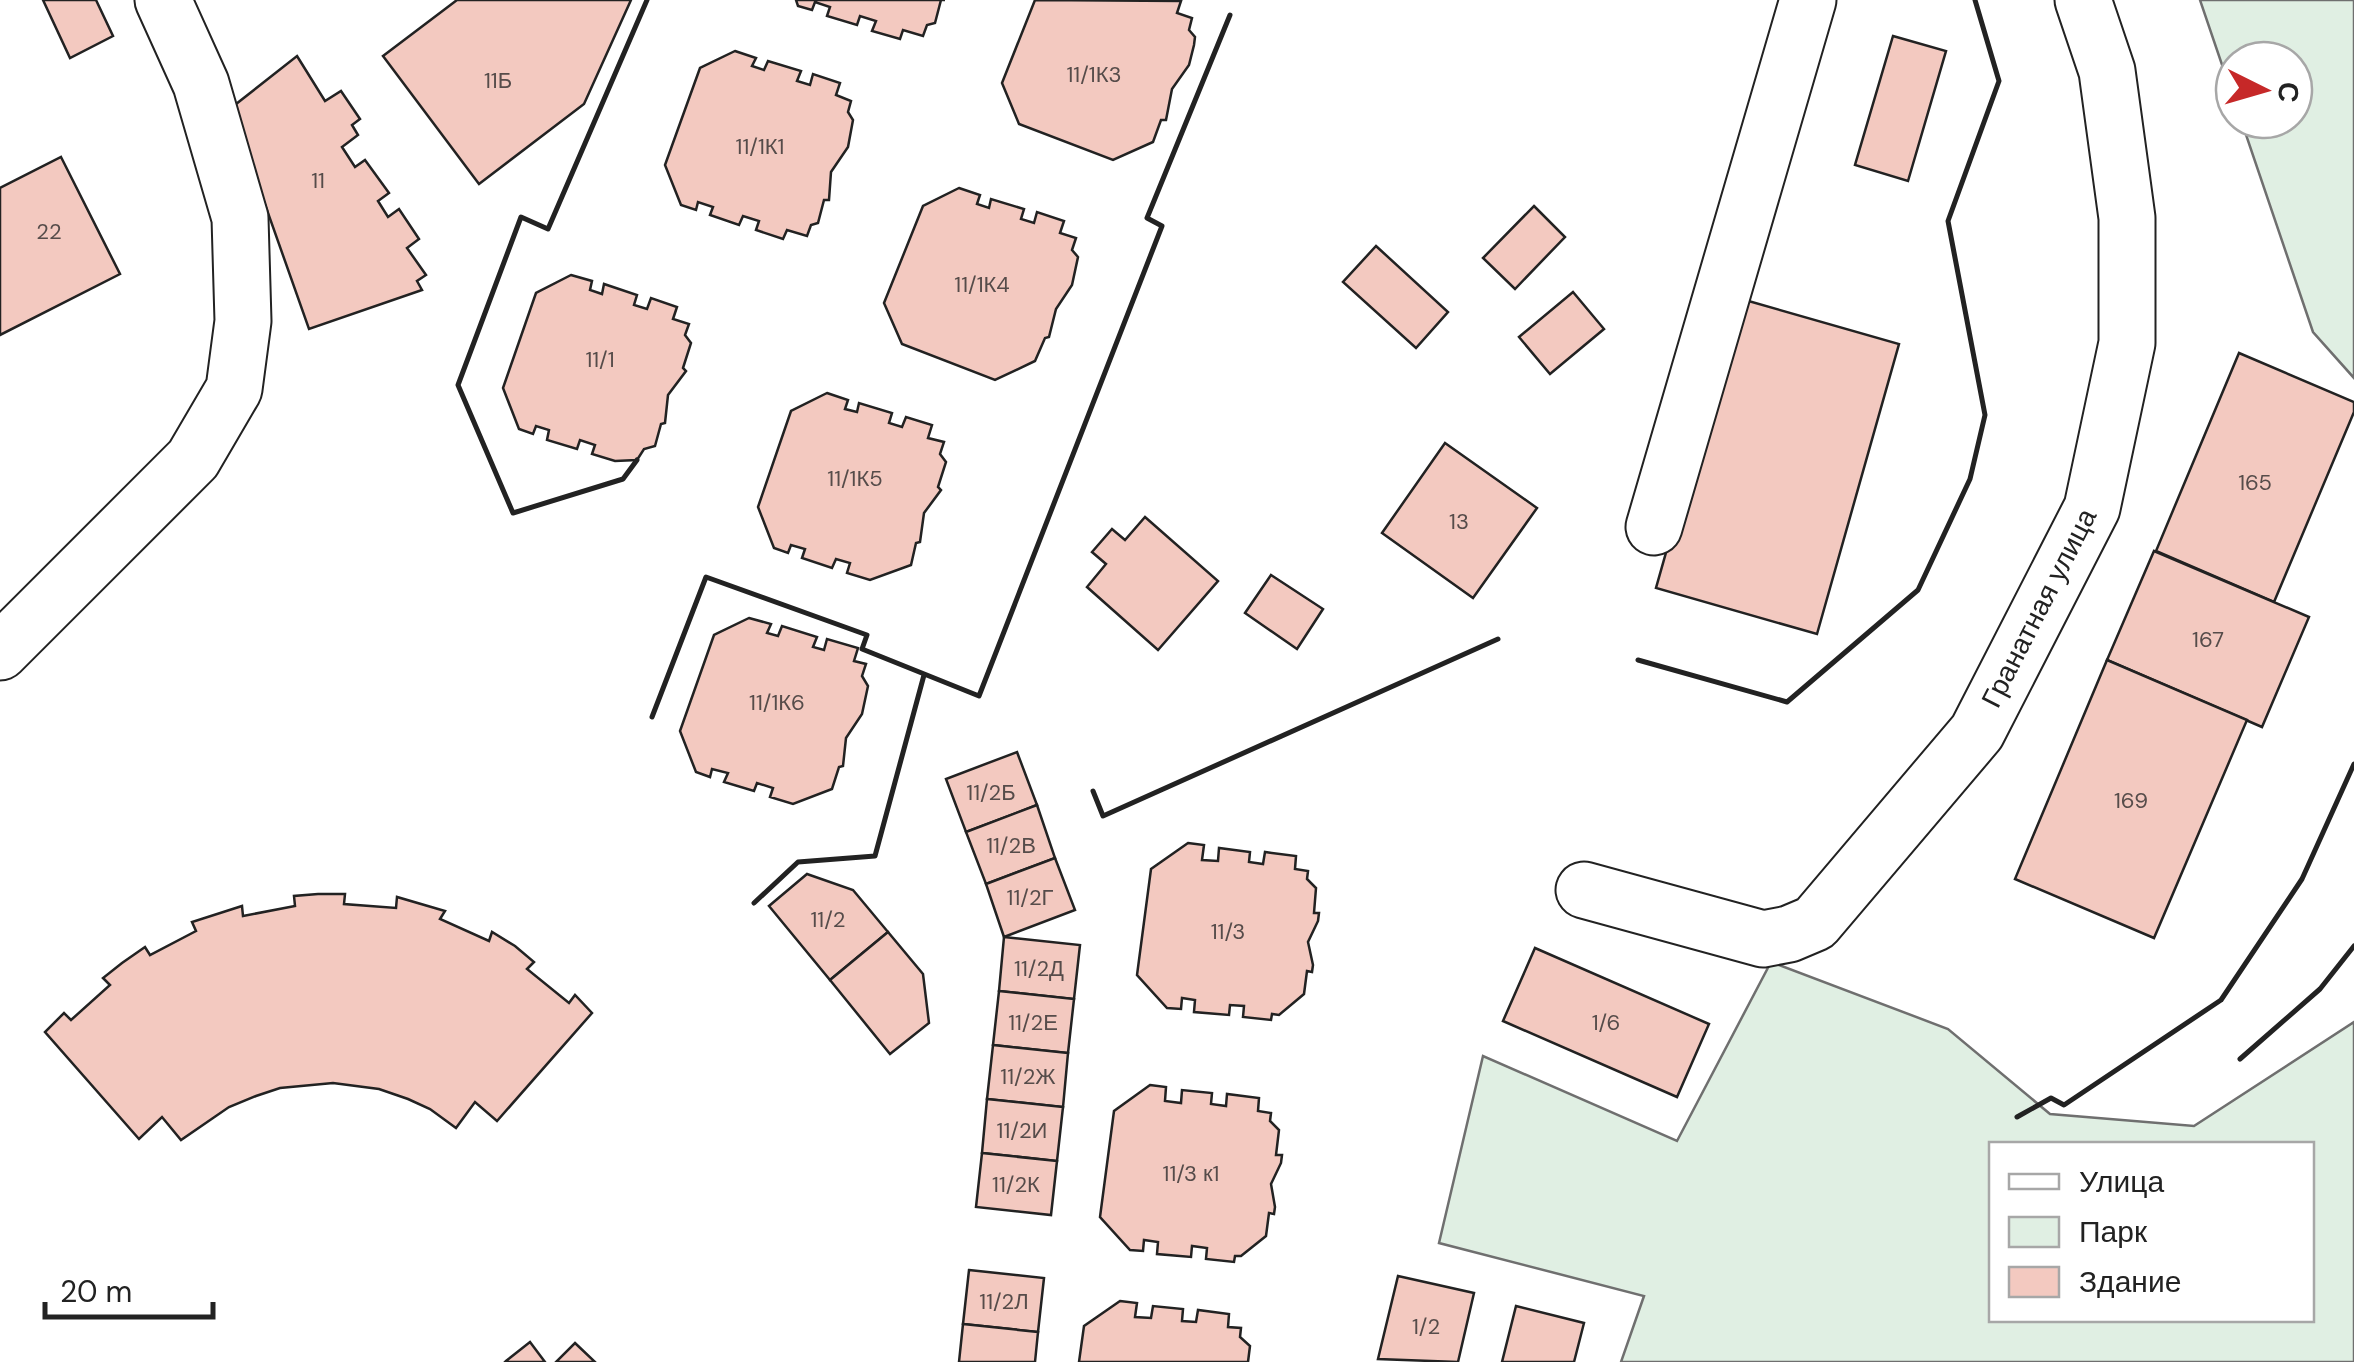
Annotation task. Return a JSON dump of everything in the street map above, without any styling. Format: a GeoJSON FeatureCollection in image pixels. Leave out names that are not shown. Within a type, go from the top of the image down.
{"type":"FeatureCollection","features":[{"type":"Feature","properties":{"kind":"street"},"geometry":{"type":"LineString","coordinates":[[0,652],[193,459],[234,389],[243,320],[240,218],[201,84],[163,0]]}},
{"type":"Feature","properties":{"kind":"street"},"geometry":{"type":"LineString","coordinates":[[1654,527],[1808,0]]}},
{"type":"Feature","properties":{"kind":"street","name":"Гранатная улица"},"geometry":{"type":"LineString","coordinates":[[1584,890],[1763,939],[1790,934],[1815,923],[1977,732],[2092,508],[2127,344],[2127,218],[2107,71],[2083,0]]}},
{"type":"Feature","properties":{"kind":"green space"},"geometry":{"type":"Polygon","coordinates":[[[2200,0],[2354,0],[2354,378],[2313,332],[2248,140],[2314,140],[2314,40],[2214,41],[2200,0]]]}},
{"type":"Feature","properties":{"kind":"green space"},"geometry":{"type":"Polygon","coordinates":[[[1771,962],[1948,1029],[2050,1114],[2194,1126],[2354,1022],[2354,1362],[1621,1362],[1644,1296],[1439,1243],[1483,1056],[1677,1141],[1771,962]]]}},
{"type":"Feature","properties":{"kind":"building"},"geometry":{"type":"Polygon","coordinates":[[[43,0],[96,0],[113,36],[70,58],[43,0]]]}},
{"type":"Feature","properties":{"kind":"building"},"geometry":{"type":"Polygon","coordinates":[[[457,0],[631,0],[584,104],[479,184],[383,56],[457,0]]]}},
{"type":"Feature","properties":{"kind":"building"},"geometry":{"type":"Polygon","coordinates":[[[796,0],[941,0],[935,23],[927,25],[923,36],[903,30],[900,39],[872,31],[876,21],[860,16],[857,25],[827,16],[830,7],[815,2],[812,10],[798,6],[796,0]]]}},
{"type":"Feature","properties":{"kind":"building"},"geometry":{"type":"Polygon","coordinates":[[[1035,0],[1181,1],[1177,13],[1192,18],[1189,30],[1195,37],[1194,45],[1189,65],[1172,89],[1166,120],[1161,120],[1153,142],[1113,160],[1019,124],[1002,83],[1035,0]]]}},
{"type":"Feature","properties":{"kind":"building"},"geometry":{"type":"Polygon","coordinates":[[[1893,36],[1946,51],[1908,181],[1855,165],[1893,36]]]}},
{"type":"Feature","properties":{"kind":"building"},"geometry":{"type":"Polygon","coordinates":[[[735,51],[756,58],[752,66],[764,70],[768,61],[801,71],[797,81],[810,85],[813,74],[840,83],[836,95],[851,101],[848,112],[853,120],[848,147],[831,172],[829,200],[824,200],[818,223],[811,225],[807,236],[787,230],[783,239],[756,230],[759,221],[743,216],[739,225],[710,215],[713,207],[698,202],[696,210],[681,205],[665,165],[700,68],[735,51]]]}},
{"type":"Feature","properties":{"kind":"building"},"geometry":{"type":"Polygon","coordinates":[[[297,56],[325,101],[341,91],[360,119],[352,125],[358,135],[342,147],[355,167],[365,160],[389,193],[378,201],[388,217],[399,209],[419,239],[407,248],[426,275],[417,281],[422,290],[309,329],[231,108],[297,56]]]}},
{"type":"Feature","properties":{"kind":"building"},"geometry":{"type":"Polygon","coordinates":[[[61,157],[120,274],[0,335],[0,188],[61,157]]]}},
{"type":"Feature","properties":{"kind":"building"},"geometry":{"type":"Polygon","coordinates":[[[959,188],[980,195],[977,204],[989,208],[991,199],[1024,209],[1021,219],[1034,223],[1037,212],[1064,221],[1060,233],[1076,238],[1072,250],[1078,257],[1072,285],[1056,309],[1049,337],[1035,361],[995,380],[902,344],[884,303],[923,206],[959,188]]]}},
{"type":"Feature","properties":{"kind":"building"},"geometry":{"type":"Polygon","coordinates":[[[1534,206],[1565,237],[1515,289],[1483,258],[1534,206]]]}},
{"type":"Feature","properties":{"kind":"building"},"geometry":{"type":"Polygon","coordinates":[[[1376,246],[1448,312],[1416,348],[1343,282],[1376,246]]]}},
{"type":"Feature","properties":{"kind":"building"},"geometry":{"type":"Polygon","coordinates":[[[571,275],[592,281],[590,290],[602,294],[604,284],[637,295],[634,305],[647,309],[651,298],[677,307],[673,319],[689,324],[685,335],[691,343],[683,368],[686,371],[668,395],[665,423],[661,424],[655,446],[644,449],[637,460],[615,461],[592,454],[595,445],[580,440],[577,449],[547,440],[549,430],[536,426],[533,434],[519,429],[503,388],[536,293],[571,275]]]}},
{"type":"Feature","properties":{"kind":"building"},"geometry":{"type":"Polygon","coordinates":[[[1573,292],[1604,329],[1550,374],[1519,337],[1573,292]]]}},
{"type":"Feature","properties":{"kind":"building"},"geometry":{"type":"Polygon","coordinates":[[[1738,298],[1899,344],[1817,634],[1656,588],[1738,298]]]}},
{"type":"Feature","properties":{"kind":"building"},"geometry":{"type":"Polygon","coordinates":[[[2239,353],[2354,402],[2354,412],[2274,602],[2156,551],[2239,353]]]}},
{"type":"Feature","properties":{"kind":"building"},"geometry":{"type":"Polygon","coordinates":[[[827,393],[848,400],[845,409],[857,412],[859,403],[892,413],[889,423],[902,427],[906,417],[932,425],[928,438],[944,442],[940,454],[946,462],[938,487],[941,490],[924,513],[920,542],[916,543],[911,565],[870,580],[847,573],[850,563],[836,559],[832,568],[802,558],[805,549],[791,545],[788,553],[774,548],[758,507],[791,411],[827,393]]]}},
{"type":"Feature","properties":{"kind":"building"},"geometry":{"type":"Polygon","coordinates":[[[1445,443],[1537,508],[1473,598],[1382,533],[1445,443]]]}},
{"type":"Feature","properties":{"kind":"building"},"geometry":{"type":"Polygon","coordinates":[[[1145,517],[1218,581],[1158,650],[1087,587],[1106,564],[1092,552],[1112,529],[1125,540],[1145,517]]]}},
{"type":"Feature","properties":{"kind":"building"},"geometry":{"type":"Polygon","coordinates":[[[2154,551],[2309,617],[2262,727],[2107,660],[2154,551]]]}},
{"type":"Feature","properties":{"kind":"building"},"geometry":{"type":"Polygon","coordinates":[[[1271,575],[1323,609],[1297,649],[1245,613],[1271,575]]]}},
{"type":"Feature","properties":{"kind":"building"},"geometry":{"type":"Polygon","coordinates":[[[749,618],[771,624],[767,633],[778,636],[782,626],[817,637],[813,647],[824,650],[827,639],[858,648],[854,661],[866,664],[862,676],[868,686],[862,714],[846,738],[843,766],[839,767],[832,789],[793,804],[770,797],[773,788],[757,783],[754,791],[724,782],[728,773],[712,769],[710,777],[696,772],[680,731],[714,635],[749,618]]]}},
{"type":"Feature","properties":{"kind":"building"},"geometry":{"type":"Polygon","coordinates":[[[2107,660],[2247,720],[2154,938],[2015,879],[2107,660]]]}},
{"type":"Feature","properties":{"kind":"building"},"geometry":{"type":"Polygon","coordinates":[[[1017,752],[1037,805],[966,832],[946,779],[1017,752]]]}},
{"type":"Feature","properties":{"kind":"building"},"geometry":{"type":"Polygon","coordinates":[[[1037,805],[1055,858],[986,884],[966,832],[1037,805]]]}},
{"type":"Feature","properties":{"kind":"building"},"geometry":{"type":"Polygon","coordinates":[[[1188,843],[1204,845],[1202,860],[1218,861],[1219,848],[1250,852],[1249,862],[1263,864],[1265,852],[1296,856],[1295,869],[1308,871],[1307,879],[1316,888],[1314,913],[1319,913],[1318,921],[1308,942],[1312,972],[1307,971],[1304,994],[1279,1015],[1272,1014],[1271,1020],[1243,1017],[1244,1006],[1230,1005],[1229,1015],[1194,1012],[1195,1000],[1182,998],[1181,1009],[1167,1008],[1137,975],[1151,869],[1188,843]]]}},
{"type":"Feature","properties":{"kind":"building"},"geometry":{"type":"Polygon","coordinates":[[[1055,858],[1075,910],[1004,937],[986,884],[1055,858]]]}},
{"type":"Feature","properties":{"kind":"building"},"geometry":{"type":"Polygon","coordinates":[[[807,874],[853,890],[888,932],[830,980],[769,906],[807,874]]]}},
{"type":"Feature","properties":{"kind":"building"},"geometry":{"type":"Polygon","coordinates":[[[345,894],[344,904],[396,908],[397,897],[445,911],[440,919],[489,941],[492,932],[515,946],[534,962],[527,969],[569,1003],[575,995],[592,1013],[497,1121],[475,1102],[456,1128],[408,1099],[379,1089],[333,1083],[280,1088],[256,1096],[229,1107],[181,1140],[162,1117],[139,1139],[45,1032],[64,1013],[71,1020],[110,985],[103,978],[145,947],[150,955],[196,931],[192,922],[242,906],[243,916],[295,906],[294,896],[345,894]]]}},
{"type":"Feature","properties":{"kind":"building"},"geometry":{"type":"Polygon","coordinates":[[[888,932],[923,974],[929,1023],[890,1054],[830,980],[888,932]]]}},
{"type":"Feature","properties":{"kind":"building"},"geometry":{"type":"Polygon","coordinates":[[[1004,937],[1080,945],[1074,999],[999,991],[1004,937]]]}},
{"type":"Feature","properties":{"kind":"building"},"geometry":{"type":"Polygon","coordinates":[[[1535,948],[1709,1024],[1677,1097],[1503,1021],[1535,948]]]}},
{"type":"Feature","properties":{"kind":"building"},"geometry":{"type":"Polygon","coordinates":[[[999,991],[1074,999],[1068,1053],[993,1045],[999,991]]]}},
{"type":"Feature","properties":{"kind":"building"},"geometry":{"type":"Polygon","coordinates":[[[993,1045],[1068,1053],[1063,1107],[987,1099],[993,1045]]]}},
{"type":"Feature","properties":{"kind":"building"},"geometry":{"type":"Polygon","coordinates":[[[1150,1085],[1166,1087],[1165,1101],[1181,1103],[1182,1090],[1212,1093],[1211,1104],[1226,1106],[1227,1094],[1259,1098],[1258,1111],[1271,1113],[1270,1121],[1279,1130],[1276,1155],[1282,1155],[1271,1184],[1274,1214],[1269,1213],[1266,1236],[1241,1256],[1235,1256],[1234,1262],[1206,1259],[1207,1248],[1192,1246],[1191,1257],[1157,1254],[1158,1242],[1144,1240],[1143,1251],[1130,1250],[1100,1217],[1114,1111],[1150,1085]]]}},
{"type":"Feature","properties":{"kind":"building"},"geometry":{"type":"Polygon","coordinates":[[[987,1099],[1063,1107],[1057,1161],[982,1153],[987,1099]]]}},
{"type":"Feature","properties":{"kind":"building"},"geometry":{"type":"Polygon","coordinates":[[[982,1153],[1057,1161],[1051,1215],[976,1207],[982,1153]]]}},
{"type":"Feature","properties":{"kind":"building"},"geometry":{"type":"Polygon","coordinates":[[[969,1270],[1044,1278],[1038,1332],[963,1324],[969,1270]]]}},
{"type":"Feature","properties":{"kind":"building"},"geometry":{"type":"Polygon","coordinates":[[[1398,1276],[1474,1293],[1458,1362],[1378,1359],[1398,1276]]]}},
{"type":"Feature","properties":{"kind":"building"},"geometry":{"type":"Polygon","coordinates":[[[1120,1301],[1137,1303],[1135,1317],[1151,1318],[1153,1306],[1183,1309],[1182,1321],[1196,1322],[1198,1310],[1229,1314],[1228,1327],[1241,1328],[1240,1337],[1250,1346],[1248,1362],[1079,1362],[1084,1326],[1120,1301]]]}},
{"type":"Feature","properties":{"kind":"building"},"geometry":{"type":"Polygon","coordinates":[[[1516,1306],[1584,1323],[1574,1362],[1502,1362],[1516,1306]]]}},
{"type":"Feature","properties":{"kind":"building"},"geometry":{"type":"Polygon","coordinates":[[[963,1324],[1038,1332],[1035,1362],[959,1362],[963,1324]]]}},
{"type":"Feature","properties":{"kind":"building"},"geometry":{"type":"Polygon","coordinates":[[[530,1342],[545,1362],[505,1362],[506,1361],[530,1342]]]}},
{"type":"Feature","properties":{"kind":"building"},"geometry":{"type":"Polygon","coordinates":[[[575,1343],[595,1362],[556,1362],[575,1343]]]}},
{"type":"Feature","properties":{"kind":"wall"},"geometry":{"type":"LineString","coordinates":[[637,460],[623,479],[513,513],[458,385],[521,217],[548,229],[647,0]]}},
{"type":"Feature","properties":{"kind":"wall"},"geometry":{"type":"LineString","coordinates":[[1638,660],[1787,702],[1918,590],[1970,479],[1985,415],[1948,221],[1999,81],[1975,0]]}},
{"type":"Feature","properties":{"kind":"wall"},"geometry":{"type":"LineString","coordinates":[[652,717],[706,577],[867,635],[862,649],[979,696],[1162,226],[1147,218],[1230,15]]}},
{"type":"Feature","properties":{"kind":"wall"},"geometry":{"type":"LineString","coordinates":[[1093,791],[1103,816],[1498,639]]}},
{"type":"Feature","properties":{"kind":"wall"},"geometry":{"type":"LineString","coordinates":[[754,903],[798,862],[875,856],[924,675]]}},
{"type":"Feature","properties":{"kind":"wall"},"geometry":{"type":"LineString","coordinates":[[2017,1117],[2051,1098],[2064,1105],[2221,1000],[2302,879],[2354,764]]}},
{"type":"Feature","properties":{"kind":"wall"},"geometry":{"type":"LineString","coordinates":[[2240,1059],[2320,989],[2354,946]]}}]}
